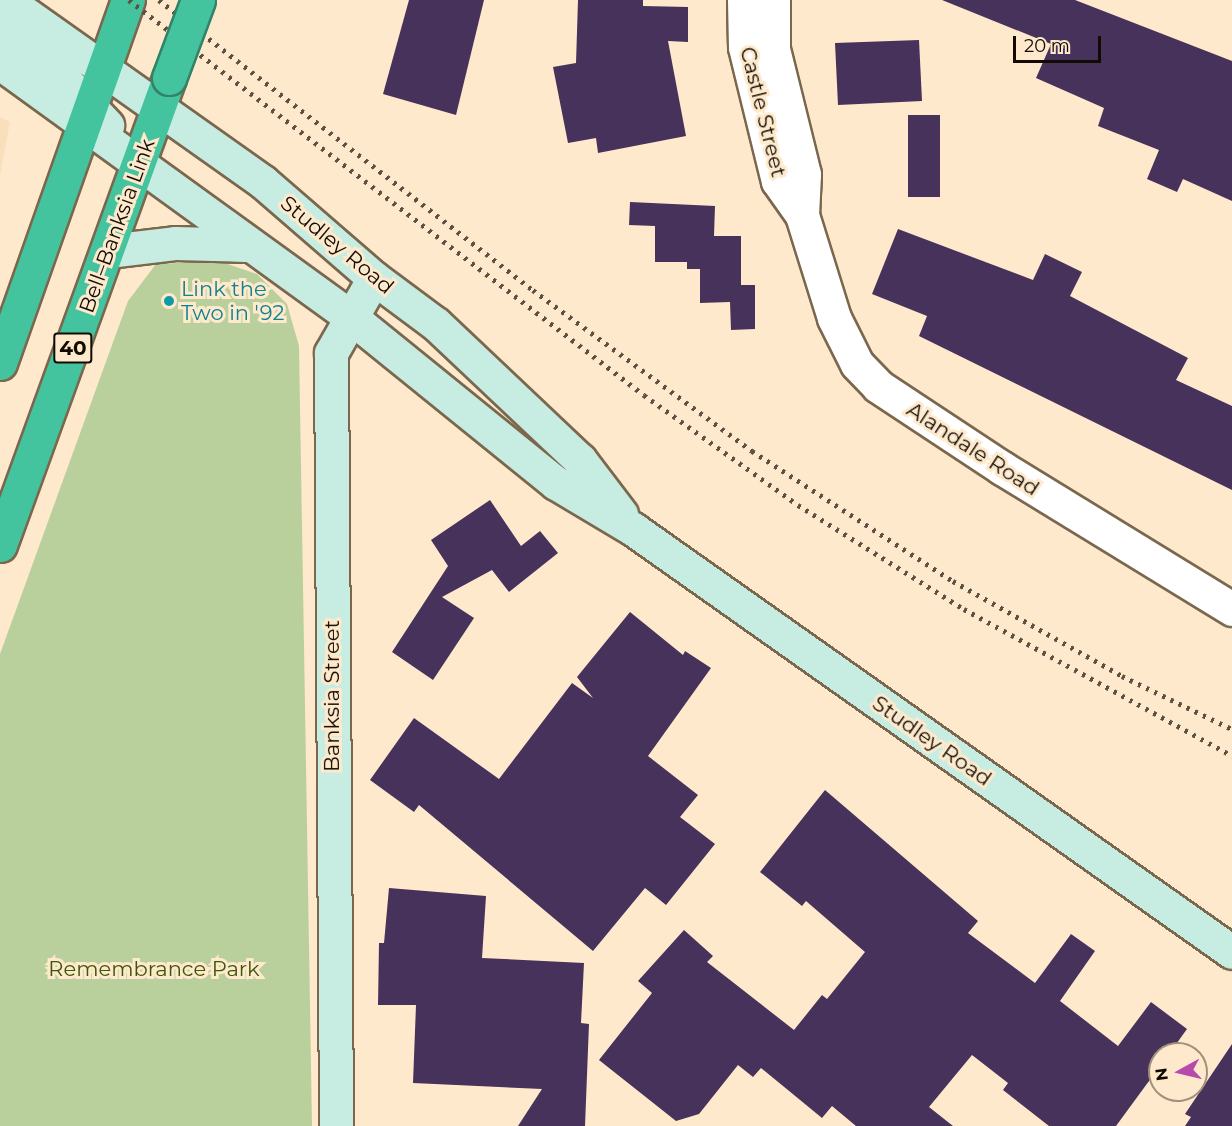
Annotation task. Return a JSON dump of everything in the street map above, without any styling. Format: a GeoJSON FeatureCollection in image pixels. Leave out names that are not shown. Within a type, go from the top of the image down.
{"type":"FeatureCollection","features":[{"type":"Feature","properties":{"kind":"highway"},"geometry":{"type":"LineString","coordinates":[[0,363],[89,117],[128,0]]}},
{"type":"Feature","properties":{"kind":"highway","name":"40"},"geometry":{"type":"LineString","coordinates":[[159,109],[198,0]]}},
{"type":"Feature","properties":{"kind":"highway","name":"Bell–Banksia Link"},"geometry":{"type":"LineString","coordinates":[[0,545],[159,109]]}},
{"type":"Feature","properties":{"kind":"street","name":"Studley Road"},"geometry":{"type":"LineString","coordinates":[[6,0],[262,182],[374,278],[436,324],[580,460],[633,530]]}},
{"type":"Feature","properties":{"kind":"street","name":"Castle Street"},"geometry":{"type":"LineString","coordinates":[[744,0],[745,47],[778,181],[802,215]]}},
{"type":"Feature","properties":{"kind":"street","name":"Castle Street"},"geometry":{"type":"LineString","coordinates":[[773,0],[773,50],[804,174],[802,215]]}},
{"type":"Feature","properties":{"kind":"street"},"geometry":{"type":"LineString","coordinates":[[0,29],[89,117]]}},
{"type":"Feature","properties":{"kind":"street","name":"Studley Road"},"geometry":{"type":"LineString","coordinates":[[0,63],[89,117],[140,162],[245,245],[352,318],[556,483],[633,530],[1232,952]]}},
{"type":"Feature","properties":{"kind":"street","name":"Alandale Road"},"geometry":{"type":"LineString","coordinates":[[802,215],[834,318],[856,364],[878,386],[1169,574],[1232,609]]}},
{"type":"Feature","properties":{"kind":"street"},"geometry":{"type":"LineString","coordinates":[[108,251],[175,243],[245,245]]}},
{"type":"Feature","properties":{"kind":"street","name":"Banksia Street"},"geometry":{"type":"LineString","coordinates":[[336,1126],[331,353],[374,278]]}},
{"type":"Feature","properties":{"kind":"shaded area"},"geometry":{"type":"Polygon","coordinates":[[[0,117],[10,122],[0,176],[0,117]]]}},
{"type":"Feature","properties":{"kind":"green space","name":"Remembrance Park"},"geometry":{"type":"Polygon","coordinates":[[[219,261],[257,274],[287,304],[299,346],[312,1126],[0,1126],[0,654],[128,301],[156,264],[219,261]]]}},
{"type":"Feature","properties":{"kind":"building"},"geometry":{"type":"Polygon","coordinates":[[[409,0],[484,0],[456,115],[383,94],[409,0]]]}},
{"type":"Feature","properties":{"kind":"building"},"geometry":{"type":"Polygon","coordinates":[[[578,0],[643,0],[643,6],[688,7],[688,42],[668,41],[686,136],[598,153],[596,138],[568,143],[553,67],[576,63],[578,0]]]}},
{"type":"Feature","properties":{"kind":"building"},"geometry":{"type":"Polygon","coordinates":[[[942,0],[1075,0],[1232,61],[1232,201],[1183,179],[1177,192],[1147,179],[1159,150],[1098,126],[1104,108],[1036,78],[1051,44],[942,0]]]}},
{"type":"Feature","properties":{"kind":"building"},"geometry":{"type":"Polygon","coordinates":[[[919,40],[922,101],[838,105],[835,43],[919,40]]]}},
{"type":"Feature","properties":{"kind":"building"},"geometry":{"type":"Polygon","coordinates":[[[908,115],[940,115],[940,197],[908,197],[908,115]]]}},
{"type":"Feature","properties":{"kind":"building"},"geometry":{"type":"Polygon","coordinates":[[[630,202],[715,206],[714,236],[741,236],[741,285],[755,285],[755,329],[731,330],[730,302],[700,303],[700,269],[687,269],[687,262],[655,262],[655,226],[629,225],[630,202]]]}},
{"type":"Feature","properties":{"kind":"building"},"geometry":{"type":"Polygon","coordinates":[[[898,229],[1033,280],[1045,254],[1082,272],[1070,296],[1188,358],[1176,380],[1232,406],[1232,490],[919,336],[927,316],[872,294],[898,229]]]}},
{"type":"Feature","properties":{"kind":"building"},"geometry":{"type":"Polygon","coordinates":[[[490,500],[521,546],[540,531],[558,553],[509,592],[492,570],[442,597],[474,618],[433,680],[392,652],[448,566],[431,540],[490,500]]]}},
{"type":"Feature","properties":{"kind":"building"},"geometry":{"type":"Polygon","coordinates":[[[630,612],[683,655],[685,651],[711,668],[648,756],[698,795],[680,817],[715,844],[666,905],[645,888],[593,951],[419,805],[414,812],[370,780],[414,718],[499,779],[572,683],[593,698],[577,677],[630,612]]]}},
{"type":"Feature","properties":{"kind":"building"},"geometry":{"type":"Polygon","coordinates":[[[825,790],[978,921],[968,933],[1035,983],[1071,934],[1095,951],[1060,1001],[1118,1046],[1151,1002],[1187,1029],[1178,1042],[1148,1042],[1148,1082],[1116,1126],[1049,1126],[1003,1090],[1008,1083],[972,1055],[929,1107],[953,1126],[856,1126],[832,1106],[822,1118],[761,1068],[753,1077],[738,1065],[699,1114],[676,1121],[599,1060],[652,993],[638,981],[684,930],[713,956],[707,962],[794,1030],[822,995],[827,999],[865,952],[806,901],[802,906],[760,872],[825,790]]]}},
{"type":"Feature","properties":{"kind":"building"},"geometry":{"type":"Polygon","coordinates":[[[389,888],[486,896],[482,958],[584,963],[581,1023],[589,1024],[585,1126],[518,1126],[542,1089],[413,1083],[416,1005],[378,1005],[379,943],[384,943],[389,888]]]}},
{"type":"Feature","properties":{"kind":"building"},"geometry":{"type":"Polygon","coordinates":[[[1232,1044],[1232,1126],[1185,1126],[1191,1117],[1185,1114],[1193,1102],[1208,1102],[1208,1080],[1232,1044]]]}},
{"type":"Feature","properties":{"kind":"railway"},"geometry":{"type":"LineString","coordinates":[[129,0],[644,395],[798,505],[964,609],[1232,756]]}},
{"type":"Feature","properties":{"kind":"railway"},"geometry":{"type":"LineString","coordinates":[[159,0],[533,290],[752,451],[953,581],[1122,676],[1232,729]]}},
{"type":"Feature","properties":{"kind":"place","name":"Link the Two in '92"},"geometry":{"type":"Point","coordinates":[169,301]}}]}
